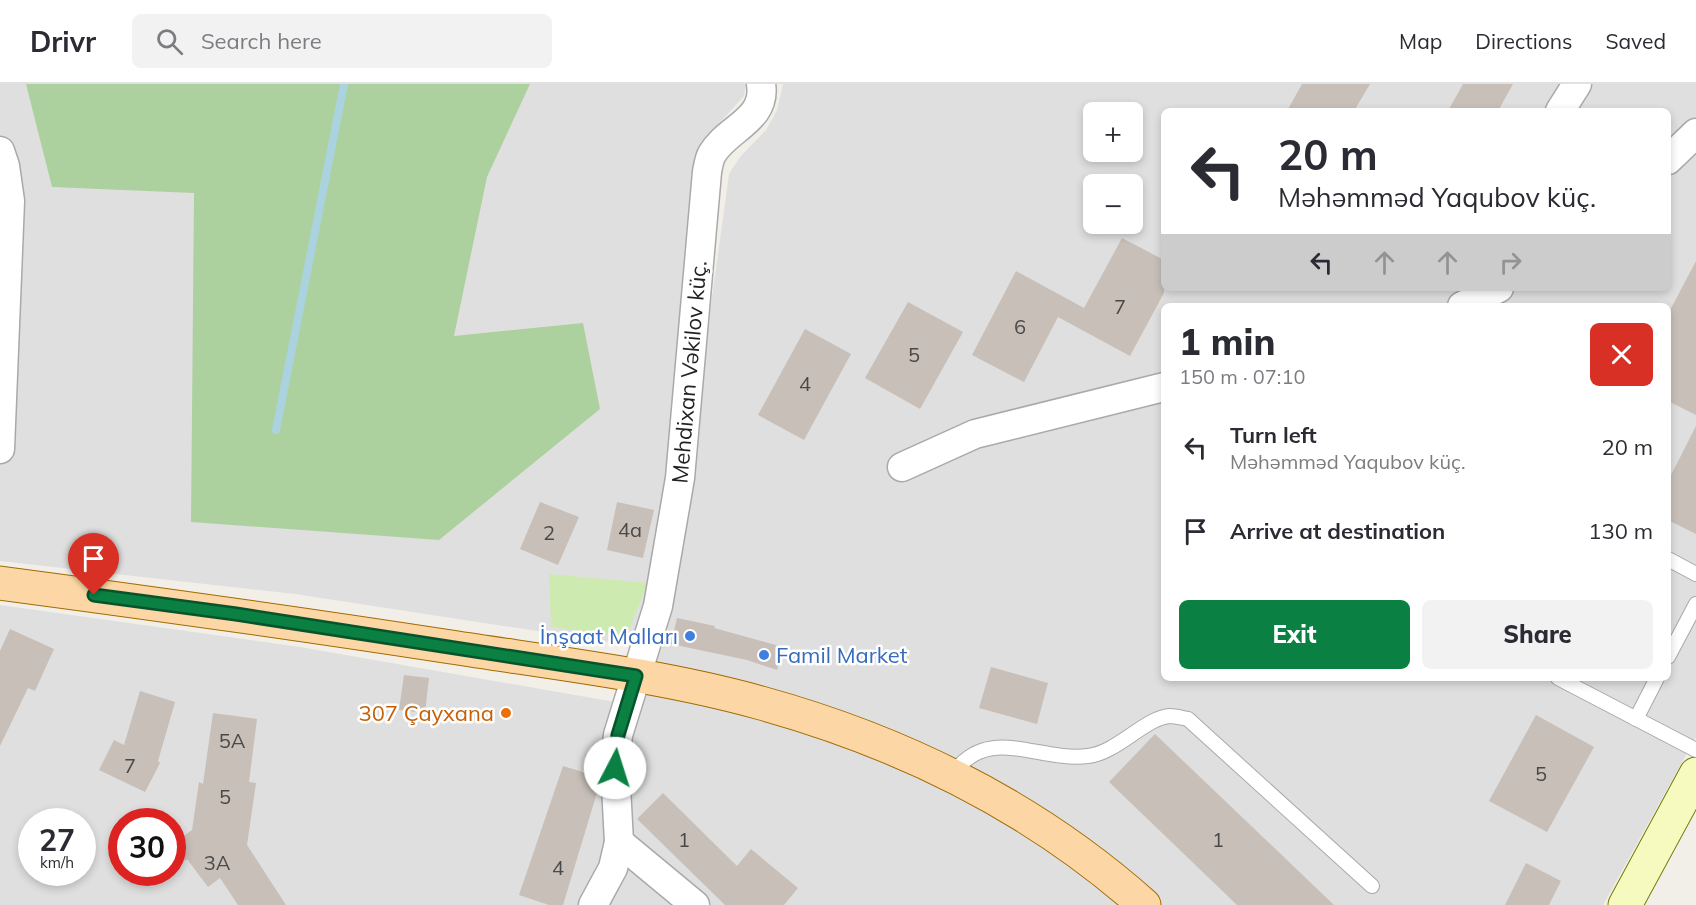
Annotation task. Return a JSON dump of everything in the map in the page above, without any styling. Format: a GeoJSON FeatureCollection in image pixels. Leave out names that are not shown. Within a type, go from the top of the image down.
{"type":"FeatureCollection","features":[{"type":"Feature","properties":{"kind":"main road"},"geometry":{"type":"LineString","coordinates":[[0,583],[236,614],[636,676],[759,702],[877,740],[952,775],[1003,802],[1068,845],[1144,905]]}},
{"type":"Feature","properties":{"kind":"street","name":"Mehdixan Vəkilov küç."},"geometry":{"type":"LineString","coordinates":[[593,905],[613,868],[619,842],[615,768],[618,735],[658,606],[680,478],[707,172],[712,154],[757,110],[762,94],[760,84]]}},
{"type":"Feature","properties":{"kind":"street"},"geometry":{"type":"LineString","coordinates":[[1562,108],[1576,84]]}},
{"type":"Feature","properties":{"kind":"street"},"geometry":{"type":"LineString","coordinates":[[1671,157],[1696,133]]}},
{"type":"Feature","properties":{"kind":"street"},"geometry":{"type":"LineString","coordinates":[[0,151],[5,166],[10,201],[0,449]]}},
{"type":"Feature","properties":{"kind":"street"},"geometry":{"type":"LineString","coordinates":[[1468,303],[1492,291]]}},
{"type":"Feature","properties":{"kind":"street"},"geometry":{"type":"LineString","coordinates":[[902,467],[975,434],[1161,388]]}},
{"type":"Feature","properties":{"kind":"street"},"geometry":{"type":"LineString","coordinates":[[1625,905],[1696,774]]}},
{"type":"Feature","properties":{"kind":"street"},"geometry":{"type":"LineString","coordinates":[[619,842],[695,905]]}},
{"type":"Feature","properties":{"kind":"lane"},"geometry":{"type":"LineString","coordinates":[[1671,561],[1696,574]]}},
{"type":"Feature","properties":{"kind":"lane"},"geometry":{"type":"LineString","coordinates":[[1671,651],[1696,604]]}},
{"type":"Feature","properties":{"kind":"lane"},"geometry":{"type":"LineString","coordinates":[[1564,681],[1696,750]]}},
{"type":"Feature","properties":{"kind":"lane"},"geometry":{"type":"LineString","coordinates":[[1636,719],[1655,681]]}},
{"type":"Feature","properties":{"kind":"lane"},"geometry":{"type":"LineString","coordinates":[[952,775],[960,763],[982,748],[1000,748],[1078,758],[1109,750],[1168,716],[1188,719],[1372,886]]}},
{"type":"Feature","properties":{"kind":"shaded area"},"geometry":{"type":"Polygon","coordinates":[[[0,84],[746,84],[744,96],[703,141],[697,163],[696,197],[653,599],[635,646],[295,594],[0,561],[0,84]]]}},
{"type":"Feature","properties":{"kind":"shaded area"},"geometry":{"type":"Polygon","coordinates":[[[783,84],[1696,84],[1696,737],[1603,905],[0,905],[0,605],[300,647],[638,706],[671,596],[729,174],[740,157],[766,130],[777,110],[783,84]]]}},
{"type":"Feature","properties":{"kind":"green space"},"geometry":{"type":"Polygon","coordinates":[[[26,84],[530,84],[487,177],[454,336],[583,323],[600,409],[439,540],[191,522],[194,193],[52,187],[26,84]]]}},
{"type":"Feature","properties":{"kind":"green space"},"geometry":{"type":"Polygon","coordinates":[[[549,574],[648,583],[626,637],[551,627],[549,574]]]}},
{"type":"Feature","properties":{"kind":"building"},"geometry":{"type":"Polygon","coordinates":[[[1302,84],[1370,84],[1356,108],[1289,108],[1302,84]]]}},
{"type":"Feature","properties":{"kind":"building"},"geometry":{"type":"Polygon","coordinates":[[[1463,84],[1513,84],[1500,108],[1450,108],[1463,84]]]}},
{"type":"Feature","properties":{"kind":"building"},"geometry":{"type":"Polygon","coordinates":[[[1122,238],[1161,258],[1161,291],[1164,293],[1130,356],[1058,317],[1024,382],[972,355],[1016,271],[1084,308],[1122,238]]]}},
{"type":"Feature","properties":{"kind":"building"},"geometry":{"type":"Polygon","coordinates":[[[1696,261],[1696,415],[1671,402],[1671,308],[1696,261]]]}},
{"type":"Feature","properties":{"kind":"building"},"geometry":{"type":"Polygon","coordinates":[[[908,302],[963,332],[920,409],[865,378],[908,302]]]}},
{"type":"Feature","properties":{"kind":"building"},"geometry":{"type":"Polygon","coordinates":[[[805,329],[851,354],[804,440],[758,415],[805,329]]]}},
{"type":"Feature","properties":{"kind":"building"},"geometry":{"type":"Polygon","coordinates":[[[1696,426],[1696,534],[1671,522],[1671,475],[1696,426]]]}},
{"type":"Feature","properties":{"kind":"building"},"geometry":{"type":"Polygon","coordinates":[[[540,502],[579,517],[558,565],[520,549],[540,502]]]}},
{"type":"Feature","properties":{"kind":"building"},"geometry":{"type":"Polygon","coordinates":[[[617,502],[654,510],[643,558],[607,550],[617,502]]]}},
{"type":"Feature","properties":{"kind":"building"},"geometry":{"type":"Polygon","coordinates":[[[677,618],[715,626],[714,628],[783,647],[777,670],[747,660],[671,644],[677,618]]]}},
{"type":"Feature","properties":{"kind":"building"},"geometry":{"type":"Polygon","coordinates":[[[10,629],[54,649],[35,691],[28,688],[0,746],[0,651],[10,629]]]}},
{"type":"Feature","properties":{"kind":"building"},"geometry":{"type":"Polygon","coordinates":[[[991,667],[1048,683],[1037,724],[979,708],[991,667]]]}},
{"type":"Feature","properties":{"kind":"building"},"geometry":{"type":"Polygon","coordinates":[[[404,675],[429,678],[425,713],[399,710],[404,675]]]}},
{"type":"Feature","properties":{"kind":"building"},"geometry":{"type":"Polygon","coordinates":[[[140,691],[175,702],[158,761],[160,763],[145,792],[99,770],[114,740],[124,745],[140,691]]]}},
{"type":"Feature","properties":{"kind":"building"},"geometry":{"type":"Polygon","coordinates":[[[213,713],[257,719],[249,782],[256,783],[247,845],[286,905],[238,905],[220,878],[208,887],[186,860],[186,834],[192,830],[199,782],[203,784],[213,713]]]}},
{"type":"Feature","properties":{"kind":"building"},"geometry":{"type":"Polygon","coordinates":[[[1536,715],[1594,747],[1547,832],[1489,801],[1536,715]]]}},
{"type":"Feature","properties":{"kind":"building"},"geometry":{"type":"Polygon","coordinates":[[[1155,734],[1334,905],[1237,905],[1109,782],[1155,734]]]}},
{"type":"Feature","properties":{"kind":"building"},"geometry":{"type":"Polygon","coordinates":[[[563,766],[599,777],[599,786],[563,905],[549,905],[519,895],[563,766]]]}},
{"type":"Feature","properties":{"kind":"building"},"geometry":{"type":"Polygon","coordinates":[[[663,793],[737,866],[751,849],[798,888],[784,905],[725,905],[637,819],[663,793]]]}},
{"type":"Feature","properties":{"kind":"building"},"geometry":{"type":"Polygon","coordinates":[[[1526,863],[1561,881],[1549,905],[1505,905],[1526,863]]]}},
{"type":"Feature","properties":{"kind":"waterway"},"geometry":{"type":"LineString","coordinates":[[276,430],[344,84]]}},
{"type":"Feature","properties":{"kind":"place","name":"İnşaat Malları"},"geometry":{"type":"Point","coordinates":[690,636]}},
{"type":"Feature","properties":{"kind":"place","name":"Famil Market"},"geometry":{"type":"Point","coordinates":[764,655]}},
{"type":"Feature","properties":{"kind":"place","name":"307 Çayxana"},"geometry":{"type":"Point","coordinates":[506,713]}},
{"type":"Feature","properties":{"kind":"route"},"geometry":{"type":"LineString","coordinates":[[94,595],[236,614],[636,676],[618,735],[615,768]]}}]}
